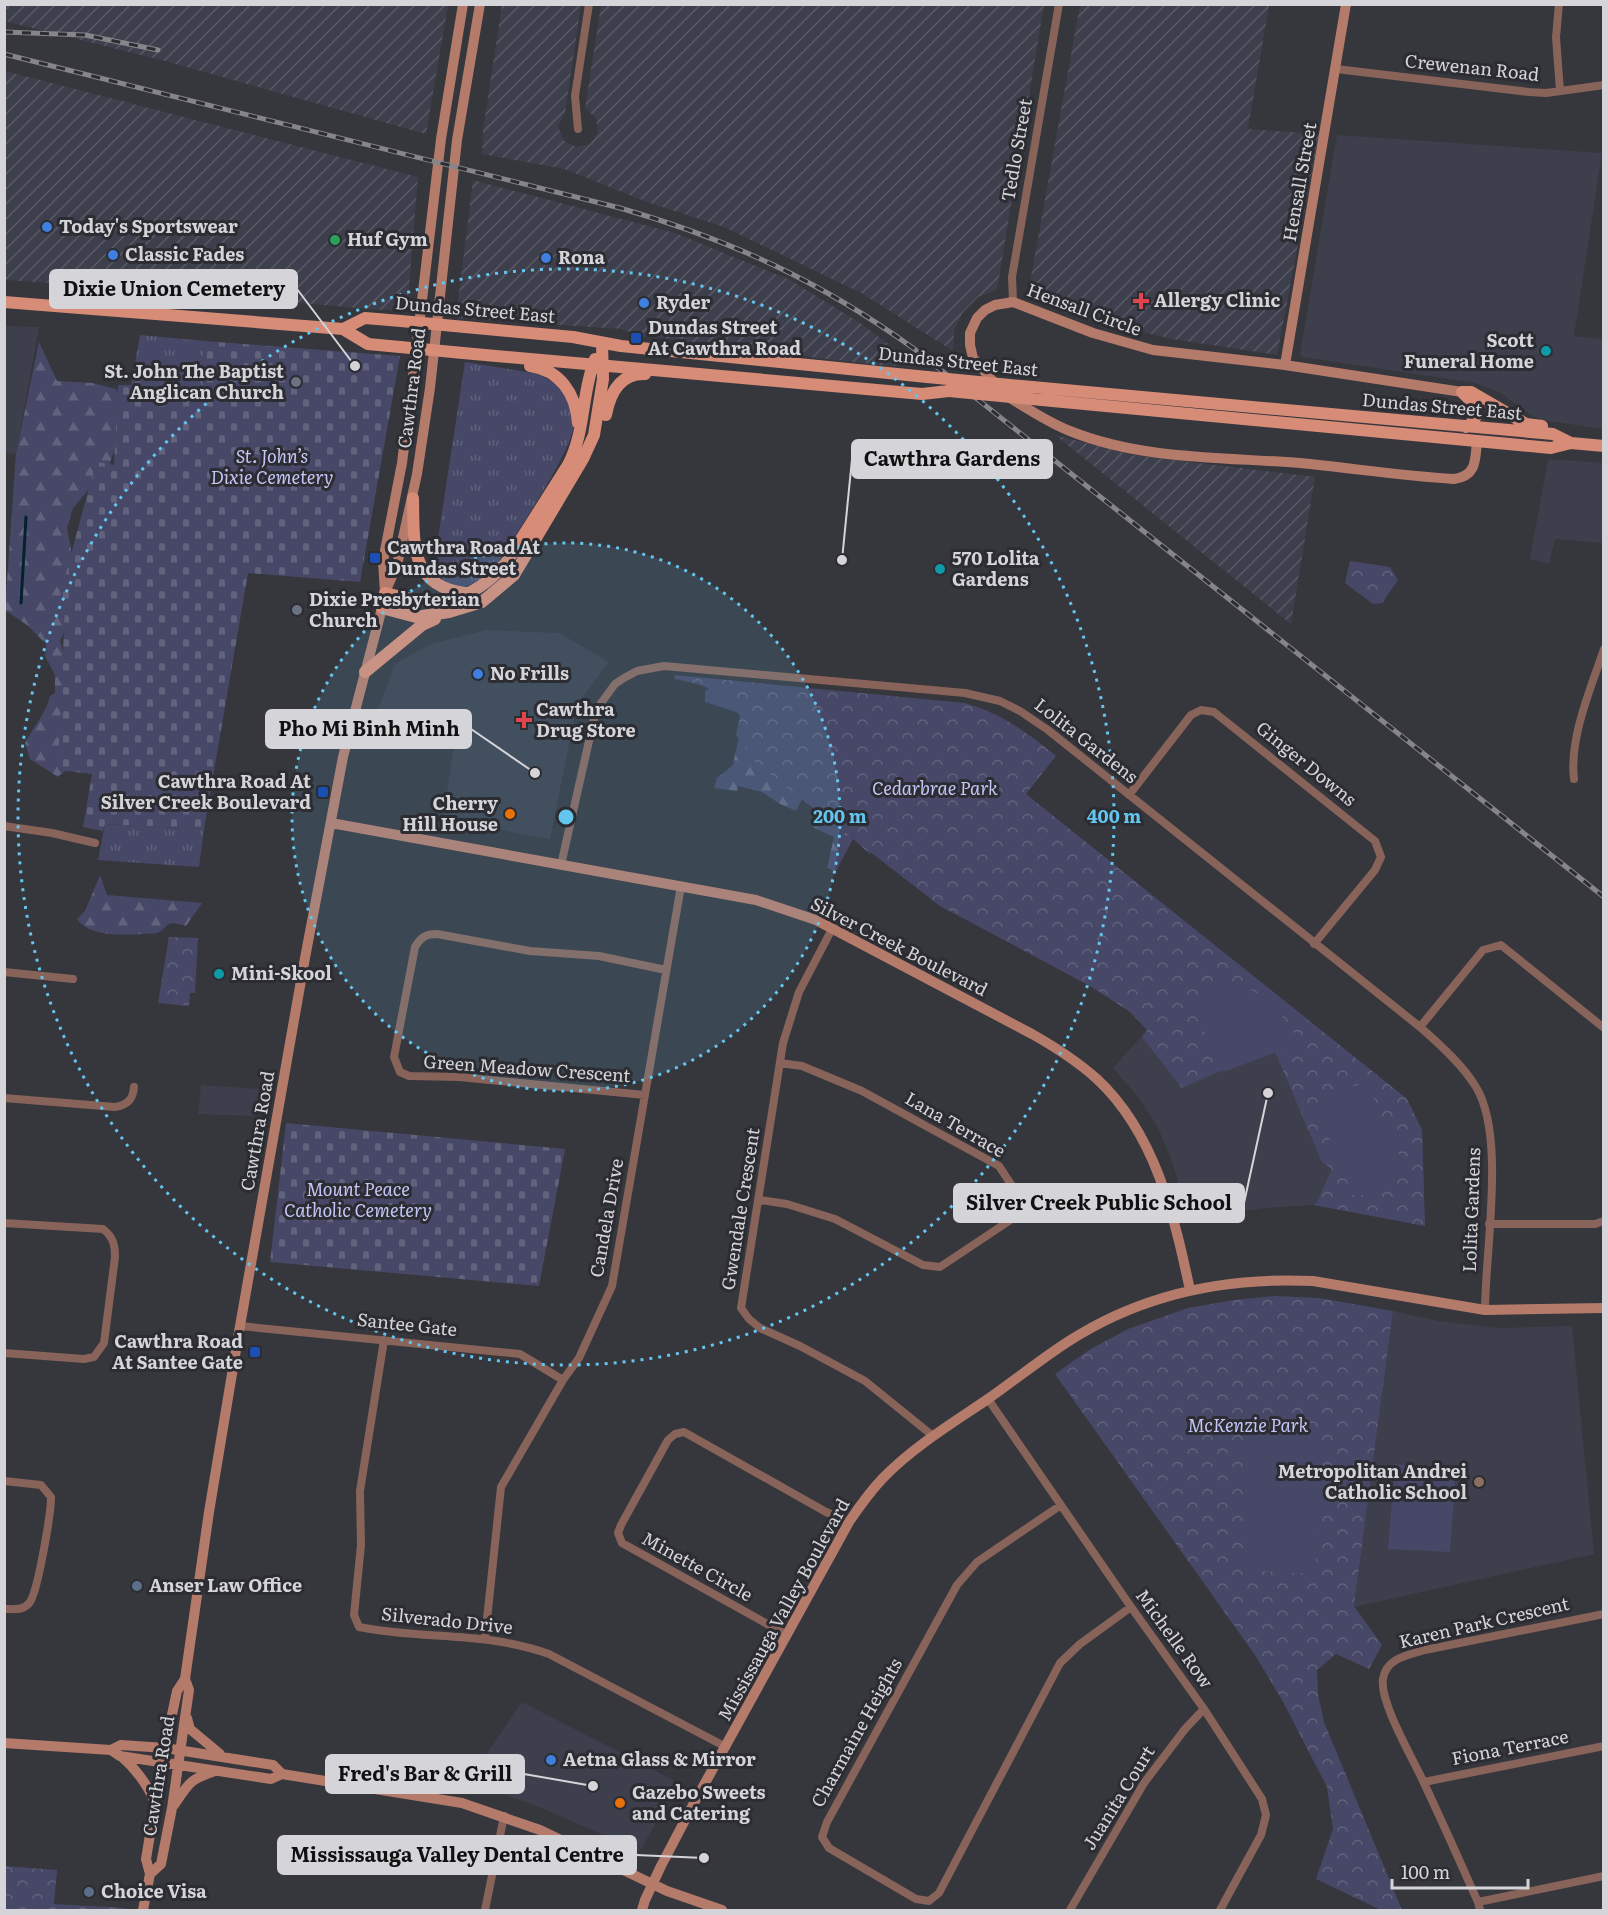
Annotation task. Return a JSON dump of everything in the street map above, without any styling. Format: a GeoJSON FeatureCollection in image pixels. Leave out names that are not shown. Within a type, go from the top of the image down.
{"type":"FeatureCollection","features":[{"type":"Feature","properties":{"kind":"main road","name":"Dundas Street East"},"geometry":{"type":"LineString","coordinates":[[4,302],[343,329],[368,344],[685,374],[922,394],[949,391],[1551,448],[1571,443],[1604,446]]}},
{"type":"Feature","properties":{"kind":"main road","name":"Dundas Street East"},"geometry":{"type":"LineString","coordinates":[[343,329],[365,318],[401,321],[927,377],[1553,434],[1571,443]]}},
{"type":"Feature","properties":{"kind":"main road"},"geometry":{"type":"LineString","coordinates":[[382,608],[416,617],[449,612],[482,602],[514,575],[583,459],[594,435],[599,416],[598,365],[602,343]]}},
{"type":"Feature","properties":{"kind":"main road"},"geometry":{"type":"LineString","coordinates":[[488,355],[499,363],[542,368],[558,378],[565,385],[576,406],[579,436]]}},
{"type":"Feature","properties":{"kind":"main road"},"geometry":{"type":"LineString","coordinates":[[385,593],[417,601],[446,601],[469,594],[494,577],[506,563],[577,448],[585,411],[588,378],[598,365]]}},
{"type":"Feature","properties":{"kind":"main road"},"geometry":{"type":"LineString","coordinates":[[594,435],[604,430],[610,396],[618,384],[625,379],[639,373],[676,376],[685,374]]}},
{"type":"Feature","properties":{"kind":"main road"},"geometry":{"type":"LineString","coordinates":[[1462,392],[1476,408],[1476,417],[1466,427]]}},
{"type":"Feature","properties":{"kind":"main road"},"geometry":{"type":"LineString","coordinates":[[1462,392],[1478,396],[1526,424],[1546,427],[1553,434]]}},
{"type":"Feature","properties":{"kind":"main road"},"geometry":{"type":"LineString","coordinates":[[413,498],[415,550],[424,572],[436,585],[448,591],[469,594]]}},
{"type":"Feature","properties":{"kind":"main road"},"geometry":{"type":"LineString","coordinates":[[365,672],[422,625],[449,612]]}},
{"type":"Feature","properties":{"kind":"street","name":"Cawthra Road"},"geometry":{"type":"LineString","coordinates":[[385,593],[382,561],[402,463],[441,139],[463,4]]}},
{"type":"Feature","properties":{"kind":"street","name":"Cawthra Road"},"geometry":{"type":"LineString","coordinates":[[143,1911],[150,1874],[146,1859],[155,1802],[177,1691],[185,1679],[240,1326],[343,757],[385,593],[397,565],[413,498],[430,388],[457,140],[480,4]]}},
{"type":"Feature","properties":{"kind":"street"},"geometry":{"type":"LineString","coordinates":[[578,129],[576,96],[589,4]]}},
{"type":"Feature","properties":{"kind":"street","name":"Tedlo Street"},"geometry":{"type":"LineString","coordinates":[[1013,302],[1012,277],[1059,4]]}},
{"type":"Feature","properties":{"kind":"street","name":"Hensall Street"},"geometry":{"type":"LineString","coordinates":[[1286,365],[1346,4]]}},
{"type":"Feature","properties":{"kind":"street"},"geometry":{"type":"LineString","coordinates":[[1559,4],[1556,37],[1560,91]]}},
{"type":"Feature","properties":{"kind":"street","name":"Crewenan Road"},"geometry":{"type":"LineString","coordinates":[[1336,69],[1529,92],[1546,93],[1604,85]]}},
{"type":"Feature","properties":{"kind":"street","name":"Hensall Circle"},"geometry":{"type":"LineString","coordinates":[[1462,392],[1286,365],[1185,355],[1136,346],[1093,333],[1013,302],[995,305],[985,310],[977,318],[969,338],[973,358],[1004,394],[1053,424],[1072,432],[1154,452],[1454,479],[1465,477],[1471,471],[1477,441]]}},
{"type":"Feature","properties":{"kind":"street"},"geometry":{"type":"LineString","coordinates":[[1574,779],[1572,766],[1582,715],[1604,650]]}},
{"type":"Feature","properties":{"kind":"street","name":"Lolita Gardens"},"geometry":{"type":"LineString","coordinates":[[561,865],[596,710],[615,684],[636,671],[664,666],[964,693],[1000,701],[1048,730],[1420,1027],[1456,1061],[1477,1088],[1486,1114],[1492,1146],[1485,1310]]}},
{"type":"Feature","properties":{"kind":"street","name":"Ginger Downs"},"geometry":{"type":"LineString","coordinates":[[1129,795],[1191,715],[1201,710],[1214,712],[1375,841],[1381,856],[1375,870],[1314,944]]}},
{"type":"Feature","properties":{"kind":"street","name":"Silver Creek Boulevard"},"geometry":{"type":"LineString","coordinates":[[331,823],[756,900],[816,920],[1042,1040],[1062,1051],[1098,1080],[1133,1121],[1156,1167],[1190,1290]]}},
{"type":"Feature","properties":{"kind":"street"},"geometry":{"type":"LineString","coordinates":[[4,826],[52,833],[95,843]]}},
{"type":"Feature","properties":{"kind":"street","name":"Candela Drive"},"geometry":{"type":"LineString","coordinates":[[485,1638],[501,1487],[562,1380],[579,1358],[612,1286],[681,886]]}},
{"type":"Feature","properties":{"kind":"street","name":"Gwendale Crescent"},"geometry":{"type":"LineString","coordinates":[[832,930],[799,992],[783,1043],[741,1308],[760,1328],[800,1346],[865,1381],[933,1436]]}},
{"type":"Feature","properties":{"kind":"street","name":"Green Meadow Crescent"},"geometry":{"type":"LineString","coordinates":[[645,1095],[459,1077],[409,1076],[400,1072],[394,1056],[415,947],[419,939],[428,934],[530,951],[599,956],[666,970]]}},
{"type":"Feature","properties":{"kind":"street"},"geometry":{"type":"LineString","coordinates":[[1420,1027],[1483,950],[1501,945],[1604,1028]]}},
{"type":"Feature","properties":{"kind":"street"},"geometry":{"type":"LineString","coordinates":[[4,972],[73,979]]}},
{"type":"Feature","properties":{"kind":"street","name":"Lana Terrace"},"geometry":{"type":"LineString","coordinates":[[759,1200],[787,1204],[835,1219],[923,1265],[940,1267],[1015,1217],[1020,1198],[999,1166],[862,1091],[802,1066],[780,1063]]}},
{"type":"Feature","properties":{"kind":"street"},"geometry":{"type":"LineString","coordinates":[[4,1098],[115,1107],[130,1101],[134,1088]]}},
{"type":"Feature","properties":{"kind":"street"},"geometry":{"type":"LineString","coordinates":[[1489,1224],[1595,1224],[1604,1221]]}},
{"type":"Feature","properties":{"kind":"street"},"geometry":{"type":"LineString","coordinates":[[4,1223],[103,1229],[111,1235],[115,1244],[115,1257],[104,1343],[94,1357],[84,1359],[4,1353]]}},
{"type":"Feature","properties":{"kind":"street","name":"Mississauga Valley Boulevard"},"geometry":{"type":"LineString","coordinates":[[642,1911],[652,1884],[694,1803],[849,1522],[882,1479],[909,1454],[1070,1341],[1114,1316],[1190,1290],[1233,1282],[1313,1281],[1485,1310],[1604,1308]]}},
{"type":"Feature","properties":{"kind":"street","name":"Santee Gate"},"geometry":{"type":"LineString","coordinates":[[240,1326],[520,1354],[562,1380]]}},
{"type":"Feature","properties":{"kind":"street","name":"Silverado Drive"},"geometry":{"type":"LineString","coordinates":[[384,1340],[360,1491],[361,1545],[354,1615],[359,1627],[372,1630],[485,1638],[528,1646],[549,1654],[726,1747]]}},
{"type":"Feature","properties":{"kind":"street","name":"Michelle Row"},"geometry":{"type":"LineString","coordinates":[[988,1399],[1204,1709],[1262,1798],[1266,1815],[1261,1835],[1220,1911]]}},
{"type":"Feature","properties":{"kind":"street","name":"Minette Circle"},"geometry":{"type":"LineString","coordinates":[[787,1635],[622,1543],[618,1533],[621,1525],[668,1440],[675,1434],[684,1432],[826,1512],[849,1522]]}},
{"type":"Feature","properties":{"kind":"street"},"geometry":{"type":"LineString","coordinates":[[4,1481],[41,1485],[51,1497],[37,1580],[30,1602],[18,1609],[4,1609]]}},
{"type":"Feature","properties":{"kind":"street","name":"Charmaine Heights"},"geometry":{"type":"LineString","coordinates":[[1062,1505],[977,1562],[957,1585],[826,1822],[822,1837],[829,1848],[916,1899],[929,1901],[939,1893],[1060,1663],[1080,1644],[1131,1607]]}},
{"type":"Feature","properties":{"kind":"street","name":"Karen Park Crescent"},"geometry":{"type":"LineString","coordinates":[[1479,1906],[1397,1726],[1384,1693],[1383,1680],[1386,1670],[1398,1658],[1436,1647],[1604,1614]]}},
{"type":"Feature","properties":{"kind":"street","name":"Cawthra Road"},"geometry":{"type":"LineString","coordinates":[[150,1874],[161,1864],[172,1808],[189,1690],[185,1679]]}},
{"type":"Feature","properties":{"kind":"street","name":"Juanita Court"},"geometry":{"type":"LineString","coordinates":[[1070,1911],[1144,1783],[1185,1729],[1204,1709]]}},
{"type":"Feature","properties":{"kind":"street"},"geometry":{"type":"LineString","coordinates":[[186,1716],[190,1729],[223,1756]]}},
{"type":"Feature","properties":{"kind":"street"},"geometry":{"type":"LineString","coordinates":[[4,1743],[116,1753],[271,1779],[282,1774],[462,1803],[540,1830],[652,1884],[722,1911]]}},
{"type":"Feature","properties":{"kind":"street"},"geometry":{"type":"LineString","coordinates":[[116,1753],[121,1744],[165,1748],[273,1765],[282,1774]]}},
{"type":"Feature","properties":{"kind":"street","name":"Fiona Terrace"},"geometry":{"type":"LineString","coordinates":[[1424,1782],[1604,1746]]}},
{"type":"Feature","properties":{"kind":"street"},"geometry":{"type":"LineString","coordinates":[[116,1753],[130,1764],[146,1784],[155,1802]]}},
{"type":"Feature","properties":{"kind":"street"},"geometry":{"type":"LineString","coordinates":[[172,1808],[194,1779],[218,1770]]}},
{"type":"Feature","properties":{"kind":"street"},"geometry":{"type":"LineString","coordinates":[[485,1911],[504,1816]]}},
{"type":"Feature","properties":{"kind":"street"},"geometry":{"type":"LineString","coordinates":[[1479,1906],[1604,1876]]}},
{"type":"Feature","properties":{"kind":"shaded area"},"geometry":{"type":"Polygon","coordinates":[[[4,5],[448,5],[426,134],[165,61],[5,21],[4,5]]]}},
{"type":"Feature","properties":{"kind":"shaded area"},"geometry":{"type":"Polygon","coordinates":[[[502,5],[581,5],[565,113],[558,126],[563,140],[576,147],[590,144],[598,132],[596,118],[585,108],[601,5],[1044,5],[997,290],[978,297],[963,312],[954,330],[953,351],[863,294],[724,227],[647,202],[564,169],[482,154],[483,130],[502,5]]]}},
{"type":"Feature","properties":{"kind":"shaded area"},"geometry":{"type":"Polygon","coordinates":[[[1080,5],[1269,5],[1248,129],[1319,134],[1277,355],[1172,339],[1062,312],[1028,294],[1080,5]]]}},
{"type":"Feature","properties":{"kind":"shaded area"},"geometry":{"type":"Polygon","coordinates":[[[5,71],[418,177],[407,310],[381,310],[129,288],[5,280],[5,71]]]}},
{"type":"Feature","properties":{"kind":"shaded area"},"geometry":{"type":"Polygon","coordinates":[[[1337,135],[1602,153],[1574,336],[1603,339],[1603,429],[1541,420],[1524,411],[1503,394],[1476,383],[1302,357],[1300,354],[1337,135]]]}},
{"type":"Feature","properties":{"kind":"shaded area"},"geometry":{"type":"Polygon","coordinates":[[[473,180],[675,233],[790,280],[860,323],[919,367],[879,365],[713,346],[640,336],[622,329],[456,318],[473,180]]]}},
{"type":"Feature","properties":{"kind":"shaded area"},"geometry":{"type":"Polygon","coordinates":[[[5,326],[39,327],[16,454],[5,453],[5,326]]]}},
{"type":"Feature","properties":{"kind":"shaded area"},"geometry":{"type":"Polygon","coordinates":[[[1055,435],[1132,455],[1315,477],[1291,624],[1055,435]]]}},
{"type":"Feature","properties":{"kind":"shaded area"},"geometry":{"type":"Polygon","coordinates":[[[1548,459],[1604,463],[1603,543],[1555,539],[1549,564],[1530,559],[1548,459]]]}},
{"type":"Feature","properties":{"kind":"shaded area"},"geometry":{"type":"Polygon","coordinates":[[[486,630],[559,633],[609,662],[582,698],[576,710],[550,839],[443,819],[455,738],[373,723],[395,664],[431,644],[486,630]]]}},
{"type":"Feature","properties":{"kind":"shaded area"},"geometry":{"type":"Polygon","coordinates":[[[1234,960],[1407,1099],[1422,1130],[1425,1226],[1314,1205],[1265,1208],[1190,1219],[1171,1159],[1158,1128],[1139,1098],[1113,1068],[1147,1030],[1234,960]]]}},
{"type":"Feature","properties":{"kind":"shaded area"},"geometry":{"type":"Polygon","coordinates":[[[201,1085],[259,1089],[255,1116],[198,1114],[201,1085]]]}},
{"type":"Feature","properties":{"kind":"shaded area","name":"Metropolitan Andrei Catholic School"},"geometry":{"type":"Polygon","coordinates":[[[1393,1311],[1439,1321],[1497,1328],[1572,1326],[1594,1554],[1354,1607],[1393,1311]]]}},
{"type":"Feature","properties":{"kind":"shaded area"},"geometry":{"type":"Polygon","coordinates":[[[522,1702],[679,1783],[640,1851],[544,1809],[506,1795],[465,1785],[522,1702]]]}},
{"type":"Feature","properties":{"kind":"green space"},"geometry":{"type":"Polygon","coordinates":[[[140,335],[205,341],[203,386],[132,381],[140,335]]]}},
{"type":"Feature","properties":{"kind":"green space","name":"St. John’s Dixie Cemetery"},"geometry":{"type":"Polygon","coordinates":[[[205,341],[400,356],[360,582],[248,573],[204,829],[105,824],[103,831],[83,827],[92,774],[58,770],[65,606],[59,599],[96,462],[114,465],[118,385],[131,385],[132,381],[203,385],[205,341]]]}},
{"type":"Feature","properties":{"kind":"green space"},"geometry":{"type":"Polygon","coordinates":[[[39,342],[57,381],[92,383],[116,389],[125,412],[109,466],[73,508],[67,528],[71,549],[72,577],[68,624],[60,641],[71,678],[65,771],[58,777],[30,759],[25,743],[42,715],[50,696],[55,693],[55,675],[45,656],[46,644],[27,625],[5,610],[16,454],[39,342]]]}},
{"type":"Feature","properties":{"kind":"green space"},"geometry":{"type":"Polygon","coordinates":[[[465,362],[539,374],[553,380],[568,400],[574,424],[565,452],[499,561],[491,571],[472,584],[462,587],[445,582],[435,558],[465,362]]]}},
{"type":"Feature","properties":{"kind":"green space"},"geometry":{"type":"Polygon","coordinates":[[[1350,561],[1390,567],[1398,580],[1382,603],[1373,604],[1345,583],[1350,561]]]}},
{"type":"Feature","properties":{"kind":"green space","name":"Cedarbrae Park"},"geometry":{"type":"Polygon","coordinates":[[[675,675],[965,703],[1003,718],[1034,739],[1056,756],[1026,794],[1407,1099],[1422,1130],[1425,1226],[1314,1205],[1332,1169],[1322,1162],[1273,1047],[1182,1088],[1142,1037],[1147,1030],[1130,1012],[1090,986],[940,906],[757,764],[736,735],[740,716],[725,700],[704,686],[674,679],[675,675]]]}},
{"type":"Feature","properties":{"kind":"green space"},"geometry":{"type":"Polygon","coordinates":[[[714,686],[878,838],[870,854],[853,839],[836,871],[827,868],[834,837],[812,827],[817,811],[802,799],[796,811],[762,792],[738,786],[737,791],[714,788],[717,778],[733,765],[742,714],[705,702],[705,691],[714,686]]]}},
{"type":"Feature","properties":{"kind":"green space"},"geometry":{"type":"Polygon","coordinates":[[[105,824],[204,829],[199,867],[98,860],[105,824]]]}},
{"type":"Feature","properties":{"kind":"green space"},"geometry":{"type":"Polygon","coordinates":[[[100,875],[107,895],[202,903],[186,926],[170,924],[157,933],[107,934],[98,932],[83,925],[77,919],[85,911],[100,875]]]}},
{"type":"Feature","properties":{"kind":"green space"},"geometry":{"type":"Polygon","coordinates":[[[169,937],[198,938],[195,993],[190,993],[189,1006],[158,1003],[169,937]]]}},
{"type":"Feature","properties":{"kind":"green space"},"geometry":{"type":"Polygon","coordinates":[[[1226,983],[1246,986],[1274,1005],[1301,1043],[1223,1072],[1191,1002],[1226,983]]]}},
{"type":"Feature","properties":{"kind":"green space"},"geometry":{"type":"Polygon","coordinates":[[[1366,1081],[1408,1175],[1355,1198],[1314,1104],[1366,1081]]]}},
{"type":"Feature","properties":{"kind":"green space","name":"Mount Peace Catholic Cemetery"},"geometry":{"type":"Polygon","coordinates":[[[286,1123],[565,1149],[539,1286],[270,1262],[286,1123]]]}},
{"type":"Feature","properties":{"kind":"green space","name":"McKenzie Park"},"geometry":{"type":"Polygon","coordinates":[[[1275,1296],[1319,1298],[1393,1311],[1354,1606],[1382,1645],[1369,1669],[1336,1654],[1317,1670],[1318,1694],[1324,1722],[1402,1910],[1381,1910],[1316,1879],[1333,1829],[1327,1787],[1282,1700],[1255,1655],[1055,1374],[1089,1350],[1128,1329],[1188,1308],[1275,1296]]]}},
{"type":"Feature","properties":{"kind":"green space"},"geometry":{"type":"Polygon","coordinates":[[[1248,1426],[1322,1430],[1315,1574],[1242,1570],[1248,1426]]]}},
{"type":"Feature","properties":{"kind":"green space"},"geometry":{"type":"Polygon","coordinates":[[[1395,1464],[1456,1469],[1450,1552],[1388,1549],[1395,1464]]]}},
{"type":"Feature","properties":{"kind":"green space"},"geometry":{"type":"Polygon","coordinates":[[[4,1866],[57,1870],[54,1904],[125,1908],[125,1910],[5,1910],[4,1866]]]}},
{"type":"Feature","properties":{"kind":"waterway"},"geometry":{"type":"LineString","coordinates":[[21,603],[26,517]]}},
{"type":"Feature","properties":{"kind":"railway"},"geometry":{"type":"LineString","coordinates":[[4,32],[85,35],[158,50]]}},
{"type":"Feature","properties":{"kind":"railway"},"geometry":{"type":"LineString","coordinates":[[4,54],[620,208],[700,234],[809,283],[844,302],[913,348],[1604,897]]}},
{"type":"Feature","properties":{"kind":"place","name":"Today's Sportswear"},"geometry":{"type":"Point","coordinates":[47,227]}},
{"type":"Feature","properties":{"kind":"place","name":"Huf Gym"},"geometry":{"type":"Point","coordinates":[335,240]}},
{"type":"Feature","properties":{"kind":"place","name":"Classic Fades"},"geometry":{"type":"Point","coordinates":[113,255]}},
{"type":"Feature","properties":{"kind":"place","name":"Rona"},"geometry":{"type":"Point","coordinates":[546,258]}},
{"type":"Feature","properties":{"kind":"place","name":"Allergy Clinic"},"geometry":{"type":"Point","coordinates":[1141,301]}},
{"type":"Feature","properties":{"kind":"place","name":"Ryder"},"geometry":{"type":"Point","coordinates":[644,303]}},
{"type":"Feature","properties":{"kind":"place","name":"Dundas Street At Cawthra Road"},"geometry":{"type":"Point","coordinates":[636,338]}},
{"type":"Feature","properties":{"kind":"place","name":"Scott Funeral Home"},"geometry":{"type":"Point","coordinates":[1546,351]}},
{"type":"Feature","properties":{"kind":"place","name":"Dixie Union Cemetery"},"geometry":{"type":"Point","coordinates":[355,366]}},
{"type":"Feature","properties":{"kind":"place","name":"St. John The Baptist Anglican Church"},"geometry":{"type":"Point","coordinates":[296,382]}},
{"type":"Feature","properties":{"kind":"place","name":"Cawthra Road At Dundas Street"},"geometry":{"type":"Point","coordinates":[375,558]}},
{"type":"Feature","properties":{"kind":"place","name":"Cawthra Gardens"},"geometry":{"type":"Point","coordinates":[842,560]}},
{"type":"Feature","properties":{"kind":"place","name":"570 Lolita Gardens"},"geometry":{"type":"Point","coordinates":[940,569]}},
{"type":"Feature","properties":{"kind":"place","name":"Dixie Presbyterian Church"},"geometry":{"type":"Point","coordinates":[297,610]}},
{"type":"Feature","properties":{"kind":"place","name":"No Frills"},"geometry":{"type":"Point","coordinates":[478,674]}},
{"type":"Feature","properties":{"kind":"place","name":"Cawthra Drug Store"},"geometry":{"type":"Point","coordinates":[524,720]}},
{"type":"Feature","properties":{"kind":"place","name":"Pho Mi Binh Minh"},"geometry":{"type":"Point","coordinates":[535,773]}},
{"type":"Feature","properties":{"kind":"place","name":"Cawthra Road At Silver Creek Boulevard"},"geometry":{"type":"Point","coordinates":[323,792]}},
{"type":"Feature","properties":{"kind":"place","name":"Cherry Hill House"},"geometry":{"type":"Point","coordinates":[510,814]}},
{"type":"Feature","properties":{"kind":"place","name":"Mini-Skool"},"geometry":{"type":"Point","coordinates":[219,974]}},
{"type":"Feature","properties":{"kind":"place","name":"Silver Creek Public School"},"geometry":{"type":"Point","coordinates":[1268,1093]}},
{"type":"Feature","properties":{"kind":"place","name":"Cawthra Road At Santee Gate"},"geometry":{"type":"Point","coordinates":[255,1352]}},
{"type":"Feature","properties":{"kind":"place","name":"Metropolitan Andrei Catholic School"},"geometry":{"type":"Point","coordinates":[1479,1482]}},
{"type":"Feature","properties":{"kind":"place","name":"Anser Law Office"},"geometry":{"type":"Point","coordinates":[137,1586]}},
{"type":"Feature","properties":{"kind":"place","name":"Aetna Glass & Mirror"},"geometry":{"type":"Point","coordinates":[551,1760]}},
{"type":"Feature","properties":{"kind":"place","name":"Fred's Bar & Grill"},"geometry":{"type":"Point","coordinates":[593,1786]}},
{"type":"Feature","properties":{"kind":"place","name":"Gazebo Sweets and Catering"},"geometry":{"type":"Point","coordinates":[620,1803]}},
{"type":"Feature","properties":{"kind":"place","name":"Mississauga Valley Dental Centre"},"geometry":{"type":"Point","coordinates":[704,1858]}},
{"type":"Feature","properties":{"kind":"place","name":"Choice Visa"},"geometry":{"type":"Point","coordinates":[89,1892]}}]}
